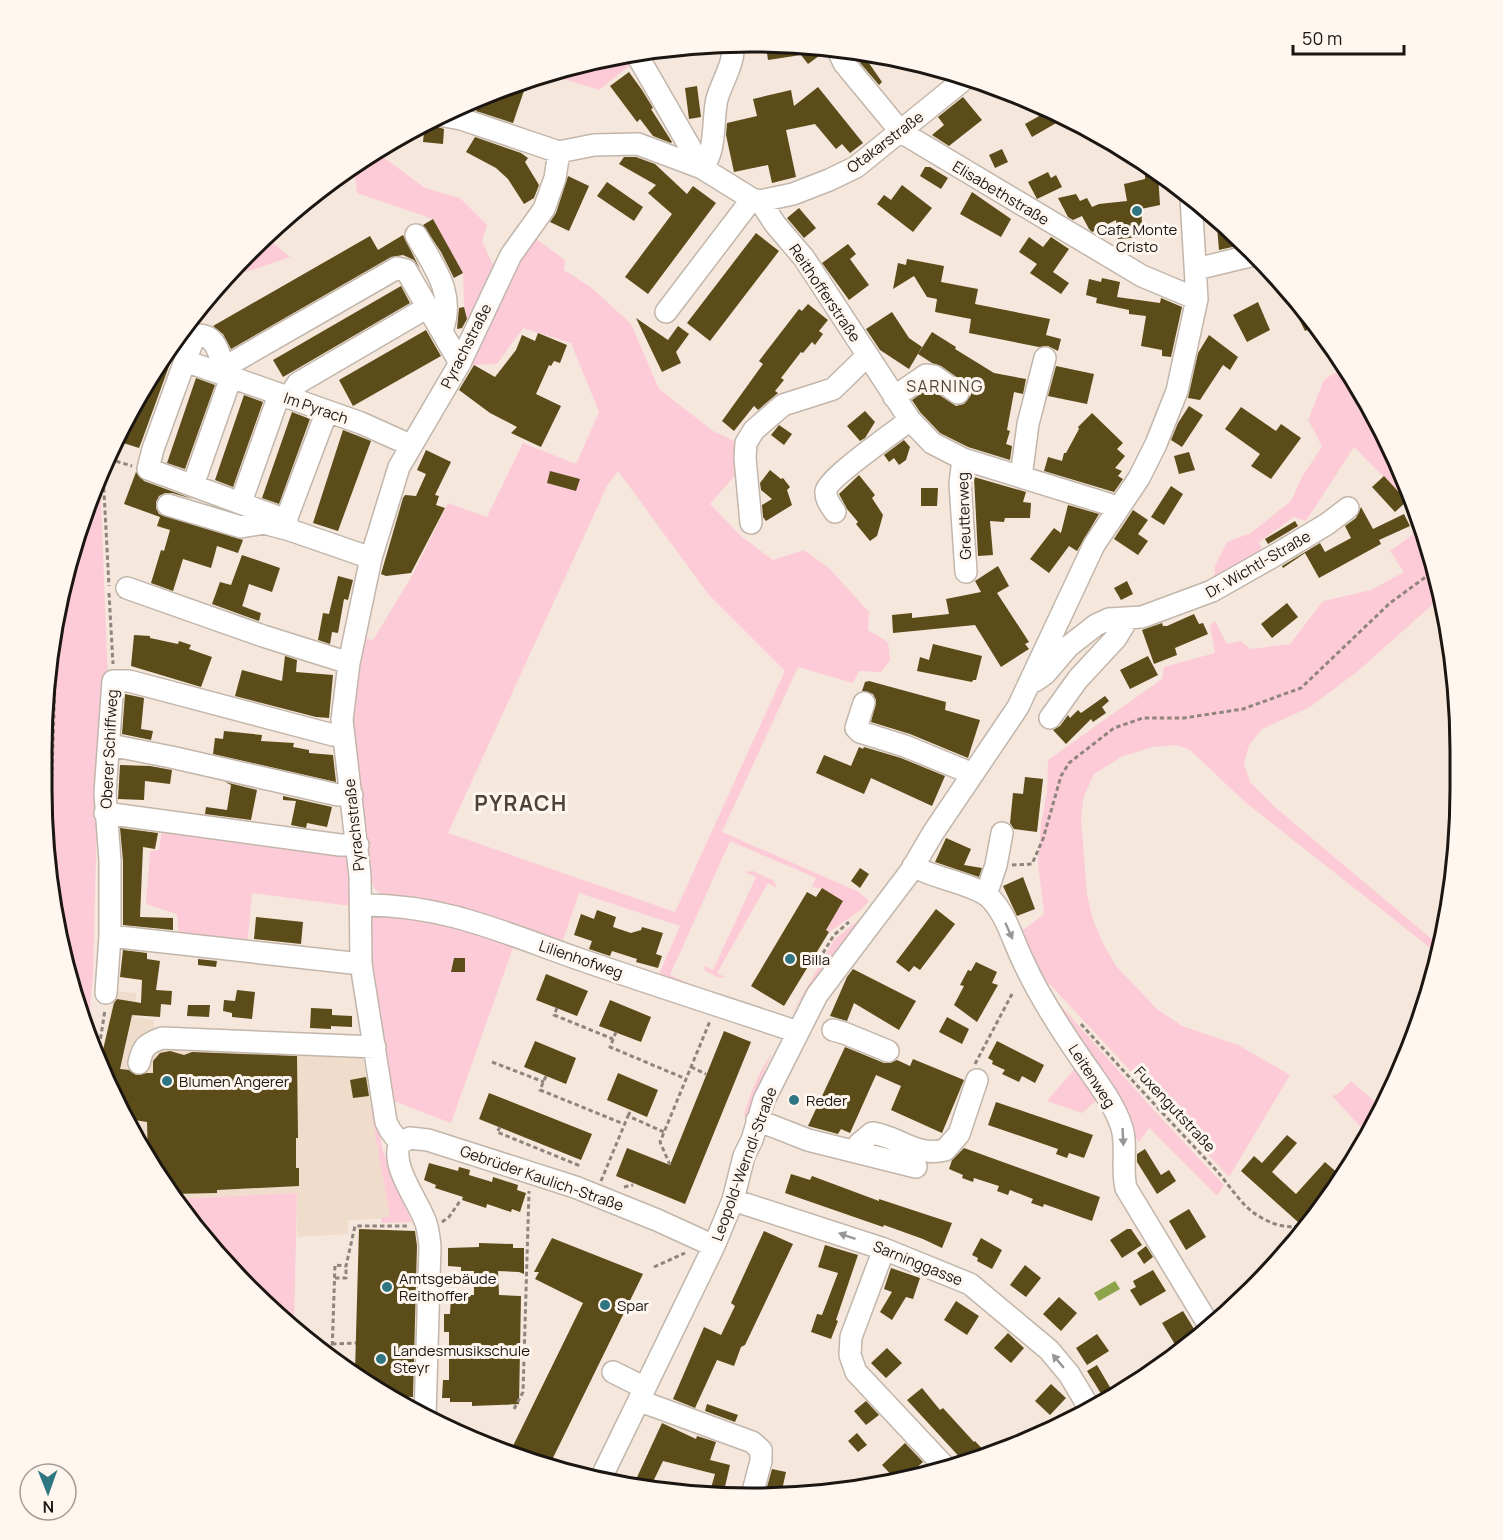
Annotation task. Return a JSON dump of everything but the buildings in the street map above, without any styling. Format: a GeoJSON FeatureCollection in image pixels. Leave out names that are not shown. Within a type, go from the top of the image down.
{"type":"FeatureCollection","features":[{"type":"Feature","properties":{"kind":"street"},"geometry":{"type":"LineString","coordinates":[[641,61],[702,168],[709,156],[717,99],[732,53]]}},
{"type":"Feature","properties":{"kind":"street","name":"Elisabethstraße"},"geometry":{"type":"LineString","coordinates":[[842,58],[901,132],[1142,276],[1197,300]]}},
{"type":"Feature","properties":{"kind":"street","name":"Otakarstraße"},"geometry":{"type":"LineString","coordinates":[[756,200],[794,194],[856,167],[958,84]]}},
{"type":"Feature","properties":{"kind":"street"},"geometry":{"type":"LineString","coordinates":[[457,118],[559,152]]}},
{"type":"Feature","properties":{"kind":"street","name":"Reithofferstraße"},"geometry":{"type":"LineString","coordinates":[[559,152],[605,144],[638,144],[702,168],[756,200],[804,258],[894,397],[910,420],[932,443],[963,459],[1118,507]]}},
{"type":"Feature","properties":{"kind":"street","name":"Pyrachstraße"},"geometry":{"type":"LineString","coordinates":[[425,1406],[431,1223],[398,1162],[397,1149],[400,1143],[386,1122],[361,964],[362,904],[358,845],[344,736],[343,704],[349,663],[371,558],[393,483],[410,445],[460,363],[511,255],[544,209],[555,178],[559,152]]}},
{"type":"Feature","properties":{"kind":"street"},"geometry":{"type":"LineString","coordinates":[[666,312],[756,200]]}},
{"type":"Feature","properties":{"kind":"street","name":"Leopold-Werndl-Straße"},"geometry":{"type":"LineString","coordinates":[[605,1472],[714,1246],[733,1200],[744,1156],[764,1100],[817,995],[913,866],[1008,723],[1030,683],[1094,545],[1143,469],[1156,444],[1177,391],[1197,300],[1192,209]]}},
{"type":"Feature","properties":{"kind":"street"},"geometry":{"type":"LineString","coordinates":[[416,235],[444,285],[447,317],[442,331]]}},
{"type":"Feature","properties":{"kind":"street"},"geometry":{"type":"LineString","coordinates":[[1196,269],[1246,257]]}},
{"type":"Feature","properties":{"kind":"street"},"geometry":{"type":"LineString","coordinates":[[194,485],[230,364],[397,268],[406,270],[460,363]]}},
{"type":"Feature","properties":{"kind":"street"},"geometry":{"type":"LineString","coordinates":[[241,502],[283,396],[297,383],[428,308]]}},
{"type":"Feature","properties":{"kind":"street"},"geometry":{"type":"LineString","coordinates":[[226,376],[222,357],[211,340],[205,336],[195,336],[153,449],[148,469],[241,502],[288,525],[371,558]]}},
{"type":"Feature","properties":{"kind":"street","name":"Reithofferstraße"},"geometry":{"type":"LineString","coordinates":[[750,524],[745,458],[746,442],[754,430],[783,405],[833,388],[867,356]]}},
{"type":"Feature","properties":{"kind":"street","name":"Im Pyrach"},"geometry":{"type":"LineString","coordinates":[[186,358],[191,363],[361,423],[410,445]]}},
{"type":"Feature","properties":{"kind":"street"},"geometry":{"type":"LineString","coordinates":[[1022,477],[1028,424],[1045,358]]}},
{"type":"Feature","properties":{"kind":"street"},"geometry":{"type":"LineString","coordinates":[[894,397],[926,375],[934,376],[958,393]]}},
{"type":"Feature","properties":{"kind":"street"},"geometry":{"type":"LineString","coordinates":[[288,525],[327,411]]}},
{"type":"Feature","properties":{"kind":"street"},"geometry":{"type":"LineString","coordinates":[[835,512],[827,501],[826,492],[829,485],[856,461],[910,420]]}},
{"type":"Feature","properties":{"kind":"street","name":"Greutterweg"},"geometry":{"type":"LineString","coordinates":[[963,459],[960,484],[966,573]]}},
{"type":"Feature","properties":{"kind":"street"},"geometry":{"type":"LineString","coordinates":[[168,505],[241,527],[264,523],[288,525]]}},
{"type":"Feature","properties":{"kind":"street","name":"Dr. Wichtl-Straße"},"geometry":{"type":"LineString","coordinates":[[1030,683],[1040,680],[1069,646],[1096,625],[1108,619],[1142,616],[1212,591],[1309,535],[1348,508]]}},
{"type":"Feature","properties":{"kind":"street"},"geometry":{"type":"LineString","coordinates":[[127,588],[263,636],[349,663]]}},
{"type":"Feature","properties":{"kind":"street"},"geometry":{"type":"LineString","coordinates":[[1050,717],[1078,680],[1116,638],[1128,618]]}},
{"type":"Feature","properties":{"kind":"street"},"geometry":{"type":"LineString","coordinates":[[113,681],[129,681],[264,718],[344,736]]}},
{"type":"Feature","properties":{"kind":"street","name":"Oberer Schiffweg"},"geometry":{"type":"LineString","coordinates":[[106,993],[110,936],[110,861],[105,813],[113,681]]}},
{"type":"Feature","properties":{"kind":"street"},"geometry":{"type":"LineString","coordinates":[[864,703],[856,728],[860,732],[905,746],[973,774]]}},
{"type":"Feature","properties":{"kind":"street"},"geometry":{"type":"LineString","coordinates":[[110,745],[338,795],[352,795]]}},
{"type":"Feature","properties":{"kind":"street"},"geometry":{"type":"LineString","coordinates":[[105,813],[340,846],[358,845]]}},
{"type":"Feature","properties":{"kind":"street"},"geometry":{"type":"LineString","coordinates":[[913,866],[926,874],[986,895],[996,865],[1002,833]]}},
{"type":"Feature","properties":{"kind":"street","name":"Leitenweg"},"geometry":{"type":"LineString","coordinates":[[986,895],[1002,916],[1023,962],[1070,1042],[1114,1107],[1123,1129],[1123,1177],[1126,1188],[1205,1319]]}},
{"type":"Feature","properties":{"kind":"street","name":"Lilienhofweg"},"geometry":{"type":"LineString","coordinates":[[362,904],[386,904],[460,917],[798,1032]]}},
{"type":"Feature","properties":{"kind":"street"},"geometry":{"type":"LineString","coordinates":[[110,936],[361,964]]}},
{"type":"Feature","properties":{"kind":"street"},"geometry":{"type":"LineString","coordinates":[[833,1030],[888,1051]]}},
{"type":"Feature","properties":{"kind":"street"},"geometry":{"type":"LineString","coordinates":[[139,1064],[148,1043],[162,1038],[375,1047]]}},
{"type":"Feature","properties":{"kind":"street"},"geometry":{"type":"LineString","coordinates":[[856,1151],[859,1144],[872,1133],[882,1134],[926,1152],[945,1150],[958,1134],[977,1080]]}},
{"type":"Feature","properties":{"kind":"street"},"geometry":{"type":"LineString","coordinates":[[757,1120],[808,1140],[916,1167]]}},
{"type":"Feature","properties":{"kind":"street","name":"Gebrüder Kaulich-Straße"},"geometry":{"type":"LineString","coordinates":[[400,1143],[410,1138],[428,1140],[548,1177],[621,1204],[714,1246]]}},
{"type":"Feature","properties":{"kind":"street","name":"Sarninggasse"},"geometry":{"type":"LineString","coordinates":[[733,1200],[884,1249],[970,1284],[1049,1350],[1069,1374],[1086,1402]]}},
{"type":"Feature","properties":{"kind":"street"},"geometry":{"type":"LineString","coordinates":[[884,1249],[851,1337],[850,1355],[856,1372],[940,1461]]}},
{"type":"Feature","properties":{"kind":"street"},"geometry":{"type":"LineString","coordinates":[[613,1372],[643,1395],[752,1442],[761,1450],[761,1461],[754,1488]]}},
{"type":"Feature","properties":{"kind":"path"},"geometry":{"type":"LineString","coordinates":[[116,461],[144,470],[148,469]]}},
{"type":"Feature","properties":{"kind":"path","name":"Oberer Schiffweg"},"geometry":{"type":"LineString","coordinates":[[104,490],[113,681]]}},
{"type":"Feature","properties":{"kind":"path"},"geometry":{"type":"LineString","coordinates":[[996,865],[1032,864],[1043,839],[1061,776],[1070,763],[1114,728],[1143,718],[1184,718],[1243,710],[1301,688],[1390,603],[1428,576]]}},
{"type":"Feature","properties":{"kind":"path"},"geometry":{"type":"LineString","coordinates":[[52,771],[54,702]]}},
{"type":"Feature","properties":{"kind":"path"},"geometry":{"type":"LineString","coordinates":[[100,1039],[106,993]]}},
{"type":"Feature","properties":{"kind":"path"},"geometry":{"type":"LineString","coordinates":[[977,1080],[974,1073],[975,1062],[1012,994]]}},
{"type":"Feature","properties":{"kind":"path"},"geometry":{"type":"LineString","coordinates":[[670,1165],[660,1142],[716,1006]]}},
{"type":"Feature","properties":{"kind":"path"},"geometry":{"type":"LineString","coordinates":[[557,1008],[554,1015],[613,1039]]}},
{"type":"Feature","properties":{"kind":"path","name":"Fuxengutstraße"},"geometry":{"type":"LineString","coordinates":[[1077,1019],[1251,1211],[1274,1224],[1295,1227]]}},
{"type":"Feature","properties":{"kind":"path"},"geometry":{"type":"LineString","coordinates":[[616,1032],[610,1047],[686,1079]]}},
{"type":"Feature","properties":{"kind":"path"},"geometry":{"type":"LineString","coordinates":[[492,1062],[544,1082]]}},
{"type":"Feature","properties":{"kind":"path"},"geometry":{"type":"LineString","coordinates":[[691,1067],[706,1074]]}},
{"type":"Feature","properties":{"kind":"path"},"geometry":{"type":"LineString","coordinates":[[546,1076],[540,1090],[624,1125]]}},
{"type":"Feature","properties":{"kind":"path"},"geometry":{"type":"LineString","coordinates":[[599,1186],[631,1110]]}},
{"type":"Feature","properties":{"kind":"path"},"geometry":{"type":"LineString","coordinates":[[628,1116],[664,1132]]}},
{"type":"Feature","properties":{"kind":"path"},"geometry":{"type":"LineString","coordinates":[[500,1127],[497,1132],[578,1165],[573,1176]]}},
{"type":"Feature","properties":{"kind":"path"},"geometry":{"type":"LineString","coordinates":[[559,1157],[561,1152]]}},
{"type":"Feature","properties":{"kind":"path"},"geometry":{"type":"LineString","coordinates":[[514,1409],[523,1392],[530,1181]]}},
{"type":"Feature","properties":{"kind":"path"},"geometry":{"type":"LineString","coordinates":[[617,1188],[633,1185]]}},
{"type":"Feature","properties":{"kind":"path"},"geometry":{"type":"LineString","coordinates":[[335,1278],[346,1278],[346,1266],[355,1226],[417,1226],[446,1220],[460,1201]]}},
{"type":"Feature","properties":{"kind":"path"},"geometry":{"type":"LineString","coordinates":[[654,1267],[689,1252]]}},
{"type":"Feature","properties":{"kind":"path"},"geometry":{"type":"LineString","coordinates":[[332,1347],[335,1265],[346,1266]]}},
{"type":"Feature","properties":{"kind":"path"},"geometry":{"type":"LineString","coordinates":[[332,1344],[356,1343]]}},
{"type":"Feature","properties":{"kind":"shaded area"},"geometry":{"type":"Polygon","coordinates":[[[629,63],[630,65],[599,90],[562,79],[629,63]]]}},
{"type":"Feature","properties":{"kind":"shaded area"},"geometry":{"type":"Polygon","coordinates":[[[384,157],[425,188],[460,198],[487,225],[482,241],[495,270],[469,327],[464,307],[463,273],[433,219],[357,193],[355,176],[384,157]]]}},
{"type":"Feature","properties":{"kind":"shaded area"},"geometry":{"type":"Polygon","coordinates":[[[530,234],[565,260],[564,270],[592,288],[631,324],[659,389],[713,431],[741,444],[738,472],[710,504],[741,536],[773,560],[804,550],[829,568],[869,612],[868,630],[888,642],[890,660],[881,672],[859,671],[853,683],[798,667],[722,832],[859,892],[869,901],[861,910],[829,932],[826,930],[843,901],[822,888],[812,887],[816,878],[730,841],[670,975],[712,994],[657,979],[680,926],[579,893],[561,946],[384,896],[375,889],[369,877],[349,713],[363,638],[373,640],[413,574],[448,503],[487,517],[523,443],[576,464],[599,412],[571,343],[523,328],[497,364],[466,365],[530,234]],[[618,471],[607,486],[448,833],[675,912],[785,671],[709,595],[618,471]]]}},
{"type":"Feature","properties":{"kind":"shaded area"},"geometry":{"type":"Polygon","coordinates":[[[273,243],[290,257],[242,273],[273,243]]]}},
{"type":"Feature","properties":{"kind":"shaded area"},"geometry":{"type":"Polygon","coordinates":[[[1338,371],[1378,442],[1401,494],[1354,447],[1306,521],[1294,517],[1259,542],[1264,555],[1214,585],[1215,566],[1227,542],[1251,533],[1291,501],[1303,475],[1322,447],[1308,420],[1324,380],[1338,371]]]}},
{"type":"Feature","properties":{"kind":"shaded area"},"geometry":{"type":"Polygon","coordinates":[[[101,498],[108,682],[97,813],[93,974],[90,1012],[76,969],[58,880],[54,834],[52,752],[58,660],[66,615],[76,571],[101,498]]]}},
{"type":"Feature","properties":{"kind":"shaded area"},"geometry":{"type":"Polygon","coordinates":[[[1415,533],[1434,603],[1357,672],[1310,707],[1262,729],[1249,745],[1244,763],[1250,782],[1276,808],[1433,941],[1432,949],[1245,802],[1190,750],[1176,745],[1153,747],[1123,756],[1094,774],[1084,796],[1081,818],[1087,895],[1093,920],[1116,966],[1157,1009],[1182,1026],[1238,1045],[1290,1075],[1229,1177],[1044,978],[1033,958],[1023,930],[1044,914],[1038,863],[1041,824],[1047,792],[1048,760],[1162,679],[1164,667],[1215,653],[1210,625],[1215,621],[1227,644],[1241,641],[1251,649],[1290,644],[1323,601],[1371,590],[1404,572],[1390,551],[1415,533]]]}},
{"type":"Feature","properties":{"kind":"shaded area"},"geometry":{"type":"Polygon","coordinates":[[[163,825],[351,852],[351,906],[252,893],[247,947],[179,936],[177,914],[146,904],[150,851],[159,850],[163,825]]]}},
{"type":"Feature","properties":{"kind":"shaded area"},"geometry":{"type":"Polygon","coordinates":[[[753,871],[774,881],[777,888],[768,883],[717,973],[725,977],[720,978],[705,971],[704,966],[713,970],[756,877],[745,872],[753,871]]]}},
{"type":"Feature","properties":{"kind":"shaded area"},"geometry":{"type":"Polygon","coordinates":[[[867,913],[809,987],[791,1015],[834,940],[867,913]]]}},
{"type":"Feature","properties":{"kind":"shaded area"},"geometry":{"type":"Polygon","coordinates":[[[381,914],[422,915],[515,942],[451,1123],[391,1100],[371,981],[368,921],[381,914]]]}},
{"type":"Feature","properties":{"kind":"shaded area"},"geometry":{"type":"Polygon","coordinates":[[[115,991],[136,993],[135,1017],[154,1020],[152,1044],[362,1052],[390,1218],[348,1220],[348,1234],[297,1237],[297,1193],[186,1198],[146,1138],[103,1048],[115,991]]]}},
{"type":"Feature","properties":{"kind":"shaded area"},"geometry":{"type":"Polygon","coordinates":[[[1053,997],[1224,1185],[1217,1196],[1149,1128],[1139,1142],[1126,1126],[1053,997]]]}},
{"type":"Feature","properties":{"kind":"shaded area"},"geometry":{"type":"Polygon","coordinates":[[[772,1053],[746,1116],[744,1115],[755,1083],[772,1053]]]}},
{"type":"Feature","properties":{"kind":"shaded area"},"geometry":{"type":"Polygon","coordinates":[[[1077,1066],[1097,1100],[1082,1113],[1047,1101],[1077,1066]]]}},
{"type":"Feature","properties":{"kind":"shaded area"},"geometry":{"type":"Polygon","coordinates":[[[1351,1081],[1376,1102],[1362,1128],[1332,1096],[1338,1094],[1351,1081]]]}},
{"type":"Feature","properties":{"kind":"shaded area"},"geometry":{"type":"Polygon","coordinates":[[[377,1109],[382,1148],[395,1185],[412,1222],[382,1223],[381,1218],[390,1217],[371,1110],[377,1109]]]}},
{"type":"Feature","properties":{"kind":"shaded area"},"geometry":{"type":"Polygon","coordinates":[[[297,1193],[294,1317],[257,1283],[186,1198],[297,1193]]]}},
{"type":"Feature","properties":{"kind":"shaded area"},"geometry":{"type":"Polygon","coordinates":[[[1115,1281],[1120,1289],[1099,1301],[1094,1293],[1115,1281]]]}},
{"type":"Feature","properties":{"kind":"place","name":"Cafe Monte Cristo"},"geometry":{"type":"Point","coordinates":[1137,211]}},
{"type":"Feature","properties":{"kind":"place","name":"Billa"},"geometry":{"type":"Point","coordinates":[790,959]}},
{"type":"Feature","properties":{"kind":"place","name":"Blumen Angerer"},"geometry":{"type":"Point","coordinates":[167,1081]}},
{"type":"Feature","properties":{"kind":"place","name":"Reder"},"geometry":{"type":"Point","coordinates":[794,1100]}},
{"type":"Feature","properties":{"kind":"place","name":"Amtsgebäude Reithoffer"},"geometry":{"type":"Point","coordinates":[387,1287]}},
{"type":"Feature","properties":{"kind":"place","name":"Spar"},"geometry":{"type":"Point","coordinates":[605,1305]}},
{"type":"Feature","properties":{"kind":"place","name":"Landesmusikschule Steyr"},"geometry":{"type":"Point","coordinates":[381,1359]}},
{"type":"Feature","properties":{"kind":"district","name":"SARNING"},"geometry":{"type":"Point","coordinates":[945,386]}},
{"type":"Feature","properties":{"kind":"district","name":"PYRACH"},"geometry":{"type":"Point","coordinates":[521,803]}}]}
